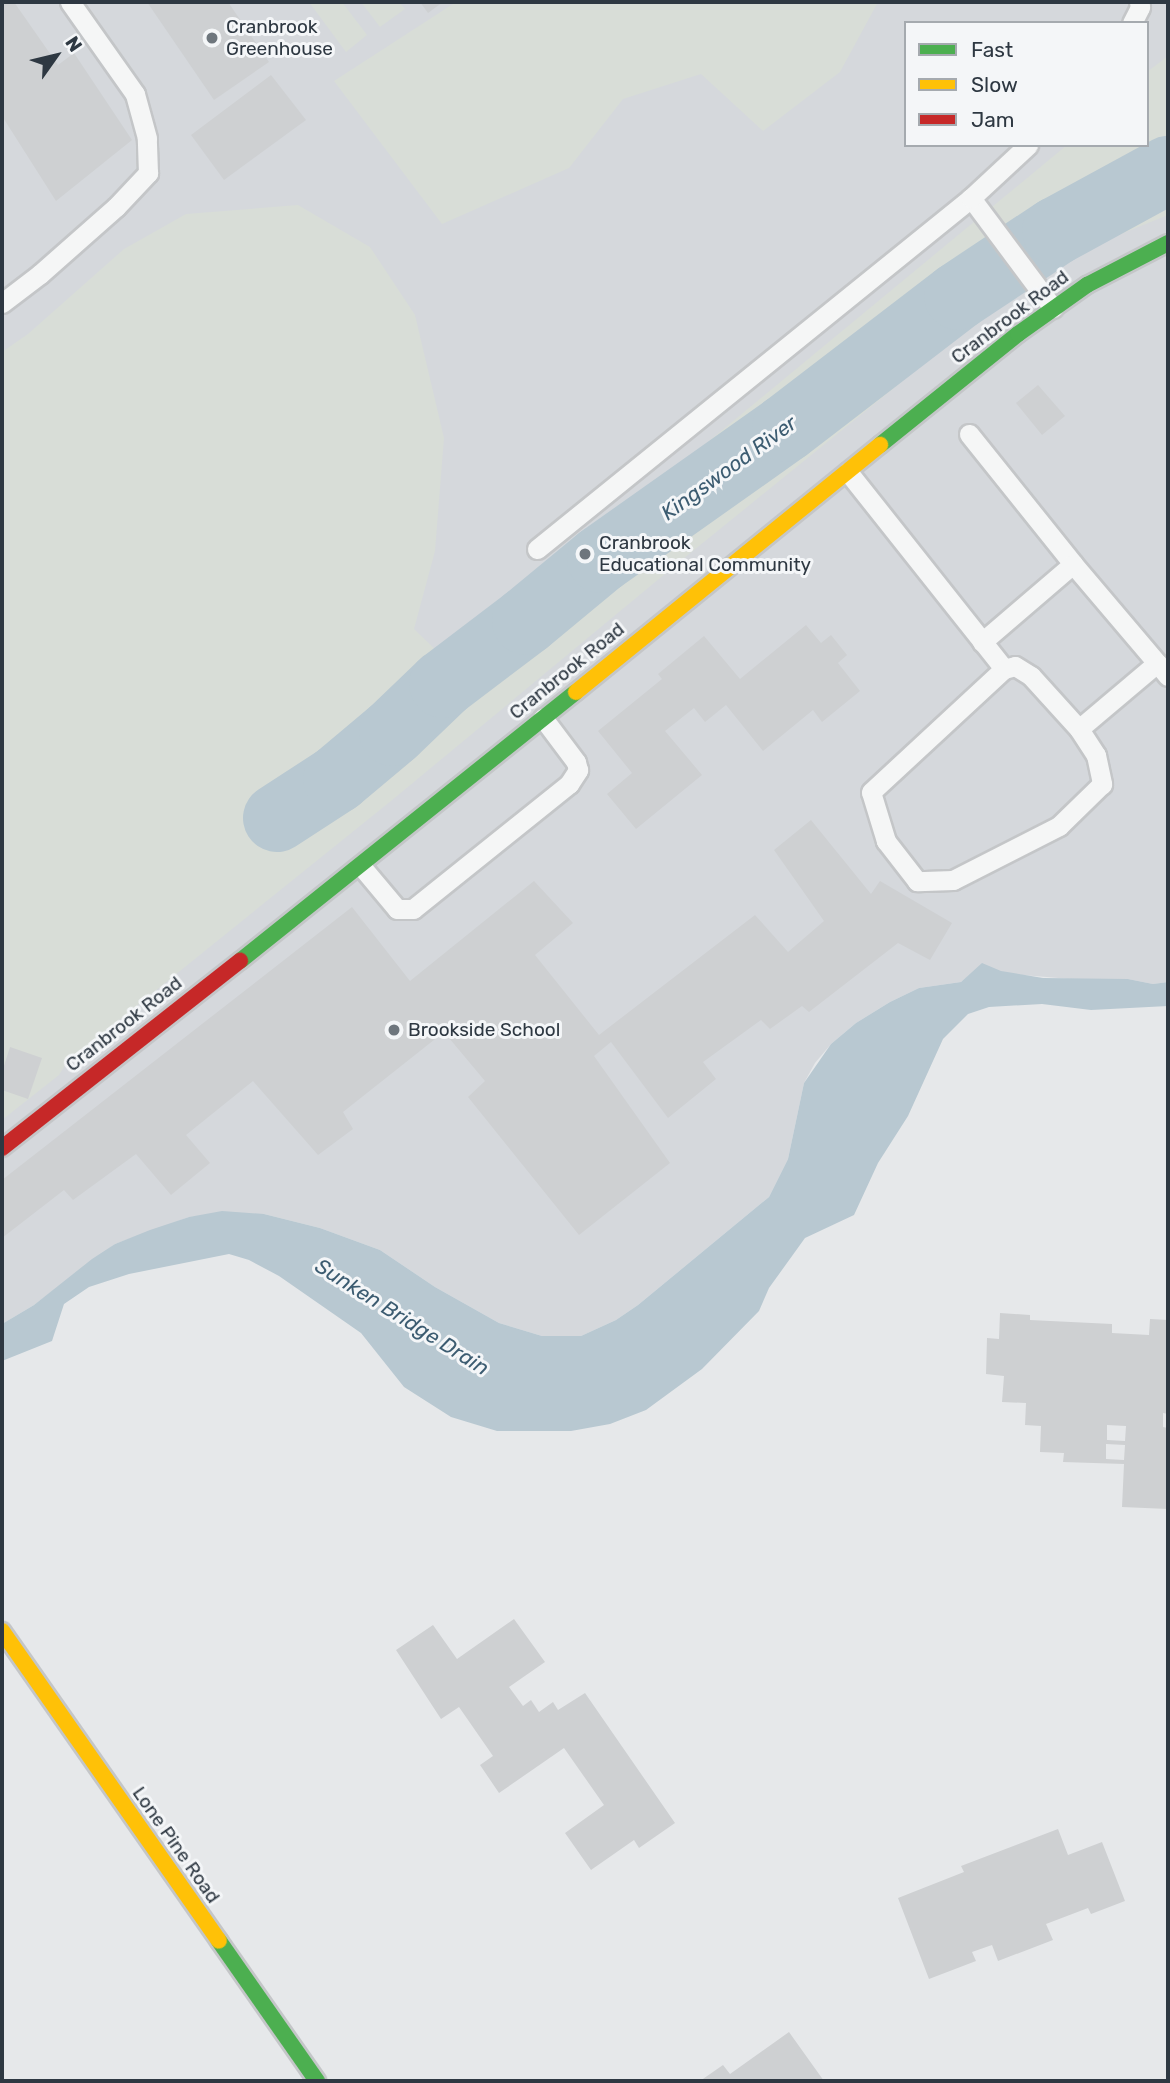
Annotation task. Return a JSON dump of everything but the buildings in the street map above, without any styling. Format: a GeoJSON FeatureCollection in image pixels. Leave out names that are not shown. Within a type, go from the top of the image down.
{"type":"FeatureCollection","features":[{"type":"Feature","properties":{"kind":"street","name":"Cranbrook Road"},"geometry":{"type":"LineString","coordinates":[[2,1148],[361,866],[1053,308],[1087,285],[1168,243]]}},
{"type":"Feature","properties":{"kind":"street","name":"Lone Pine Road"},"geometry":{"type":"LineString","coordinates":[[2,1632],[317,2081]]}},
{"type":"Feature","properties":{"kind":"lane"},"geometry":{"type":"LineString","coordinates":[[2,303],[107,216],[148,173],[147,138],[135,94],[70,2]]}},
{"type":"Feature","properties":{"kind":"lane"},"geometry":{"type":"LineString","coordinates":[[1133,21],[1140,7],[1139,2]]}},
{"type":"Feature","properties":{"kind":"lane"},"geometry":{"type":"LineString","coordinates":[[537,549],[971,198],[1026,147]]}},
{"type":"Feature","properties":{"kind":"lane"},"geometry":{"type":"LineString","coordinates":[[971,198],[1053,308]]}},
{"type":"Feature","properties":{"kind":"lane"},"geometry":{"type":"LineString","coordinates":[[970,434],[1073,564],[1163,669],[1079,729]]}},
{"type":"Feature","properties":{"kind":"lane"},"geometry":{"type":"LineString","coordinates":[[848,472],[1004,669]]}},
{"type":"Feature","properties":{"kind":"lane"},"geometry":{"type":"LineString","coordinates":[[982,642],[1073,564]]}},
{"type":"Feature","properties":{"kind":"lane"},"geometry":{"type":"LineString","coordinates":[[1015,666],[1031,676],[1079,729],[1096,755],[1102,784],[1059,826],[953,880],[917,881],[886,841],[872,792],[1004,669],[1015,666]]}},
{"type":"Feature","properties":{"kind":"lane"},"geometry":{"type":"LineString","coordinates":[[361,866],[397,909],[413,909],[569,784],[578,770],[576,762],[543,718]]}},
{"type":"Feature","properties":{"kind":"shaded area","name":"Cranbrook Educational Community"},"geometry":{"type":"Polygon","coordinates":[[[2,2],[1168,2],[1168,982],[1153,984],[1128,979],[1083,980],[974,971],[961,982],[919,988],[890,1002],[856,1023],[831,1044],[815,1063],[804,1083],[788,1159],[769,1197],[638,1305],[616,1320],[581,1336],[542,1336],[499,1323],[435,1287],[380,1250],[320,1228],[264,1214],[189,1217],[115,1244],[34,1305],[2,1324],[2,2]]]}},
{"type":"Feature","properties":{"kind":"shaded area"},"geometry":{"type":"Polygon","coordinates":[[[309,2],[342,2],[367,35],[346,52],[309,2]]]}},
{"type":"Feature","properties":{"kind":"shaded area"},"geometry":{"type":"Polygon","coordinates":[[[361,2],[399,2],[405,9],[380,27],[361,2]]]}},
{"type":"Feature","properties":{"kind":"shaded area"},"geometry":{"type":"Polygon","coordinates":[[[456,2],[878,2],[840,72],[763,131],[701,74],[623,99],[569,168],[442,224],[334,81],[456,2]]]}},
{"type":"Feature","properties":{"kind":"shaded area"},"geometry":{"type":"Polygon","coordinates":[[[1168,56],[1168,215],[1047,264],[683,559],[391,801],[67,1062],[59,1075],[2,1120],[2,352],[28,334],[124,249],[186,214],[298,205],[370,247],[415,315],[444,438],[435,551],[414,629],[441,655],[634,499],[668,475],[1065,147],[1149,147],[1149,70],[1168,56]]]}},
{"type":"Feature","properties":{"kind":"water","name":"Sunken Bridge Drain"},"geometry":{"type":"Polygon","coordinates":[[[982,963],[1001,971],[1043,978],[1128,979],[1153,984],[1168,982],[1168,1006],[1091,1010],[1042,1004],[989,1007],[968,1014],[943,1039],[908,1116],[878,1163],[854,1215],[805,1238],[769,1288],[759,1311],[702,1369],[646,1410],[610,1424],[571,1431],[497,1431],[451,1417],[404,1387],[361,1333],[279,1276],[249,1260],[229,1254],[129,1274],[89,1287],[64,1304],[52,1341],[2,1361],[2,1324],[34,1305],[92,1259],[115,1244],[150,1230],[189,1217],[222,1211],[264,1214],[320,1228],[380,1250],[435,1287],[499,1323],[542,1336],[581,1336],[616,1320],[638,1305],[769,1197],[788,1159],[804,1083],[831,1044],[856,1023],[890,1002],[919,988],[961,982],[982,963]]]}},
{"type":"Feature","properties":{"kind":"waterway","name":"Kingswood River"},"geometry":{"type":"LineString","coordinates":[[277,818],[337,779],[393,732],[443,684],[601,559],[786,428],[958,296],[1056,231],[1168,170]]}},
{"type":"Feature","properties":{"kind":"traffic: fast"},"geometry":{"type":"LineString","coordinates":[[880,445],[1018,334],[1087,285],[1168,243]]}},
{"type":"Feature","properties":{"kind":"traffic: fast"},"geometry":{"type":"LineString","coordinates":[[240,961],[576,692]]}},
{"type":"Feature","properties":{"kind":"traffic: fast"},"geometry":{"type":"LineString","coordinates":[[219,1941],[317,2081]]}},
{"type":"Feature","properties":{"kind":"traffic: slow"},"geometry":{"type":"LineString","coordinates":[[576,692],[880,445]]}},
{"type":"Feature","properties":{"kind":"traffic: slow"},"geometry":{"type":"LineString","coordinates":[[2,1631],[219,1941]]}},
{"type":"Feature","properties":{"kind":"traffic: jam"},"geometry":{"type":"LineString","coordinates":[[2,1148],[240,961]]}},
{"type":"Feature","properties":{"kind":"place","name":"Cranbrook Greenhouse"},"geometry":{"type":"Point","coordinates":[212,38]}},
{"type":"Feature","properties":{"kind":"place","name":"Cranbrook Educational Community"},"geometry":{"type":"Point","coordinates":[585,554]}},
{"type":"Feature","properties":{"kind":"place","name":"Brookside School"},"geometry":{"type":"Point","coordinates":[394,1030]}}]}
